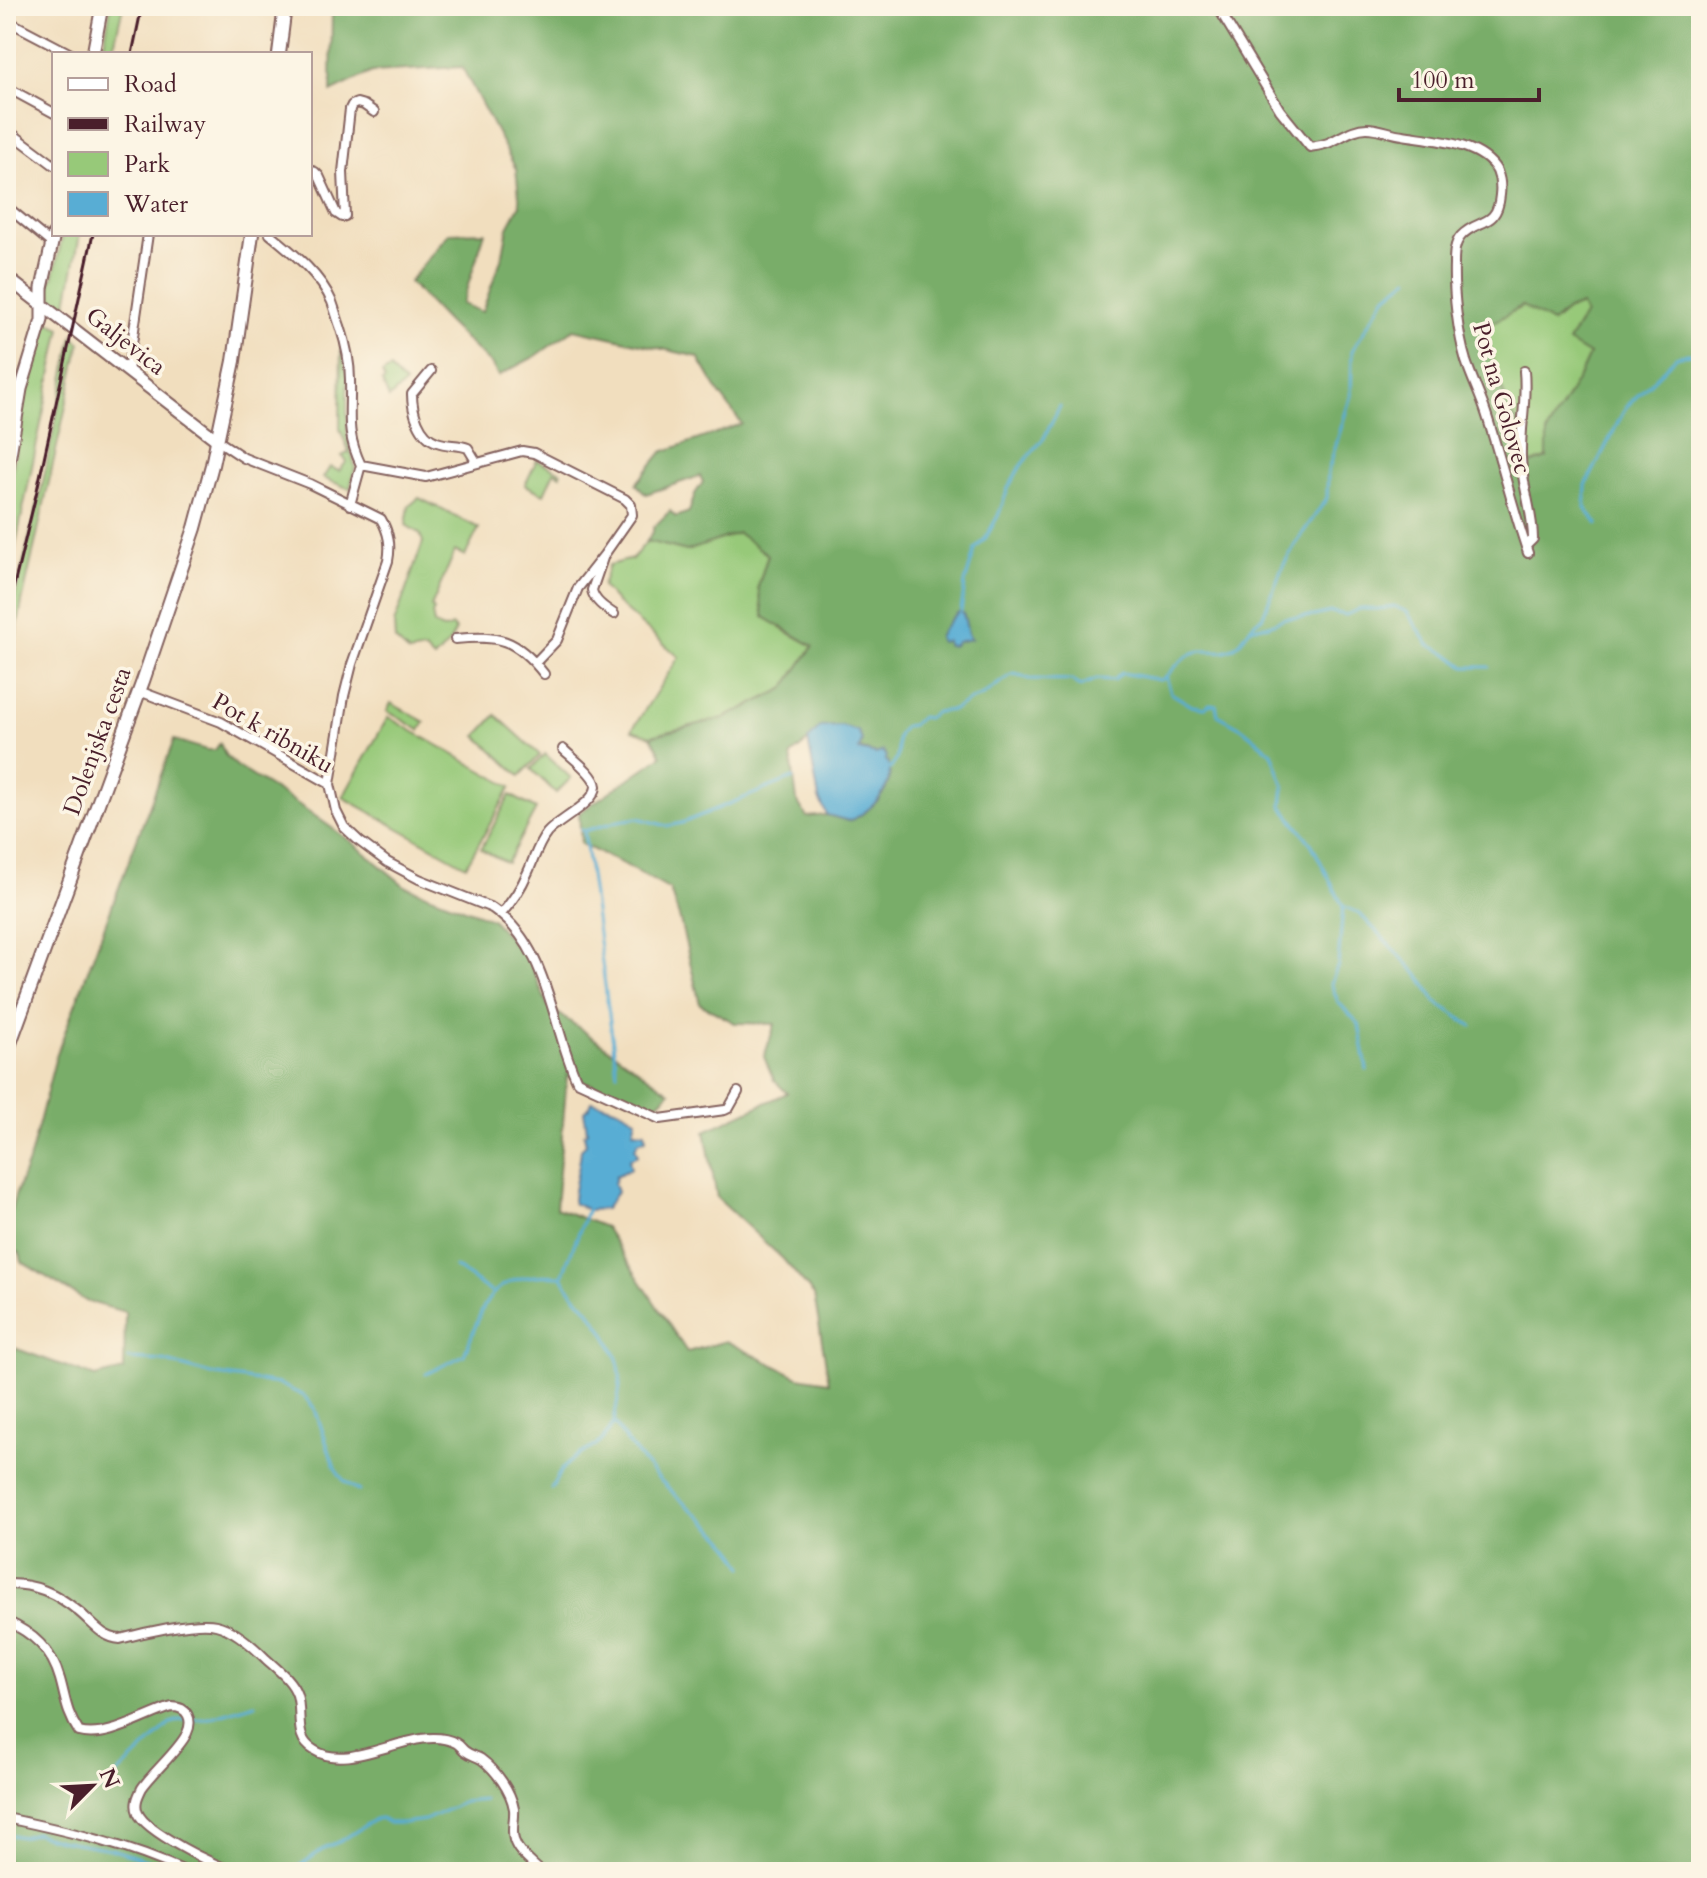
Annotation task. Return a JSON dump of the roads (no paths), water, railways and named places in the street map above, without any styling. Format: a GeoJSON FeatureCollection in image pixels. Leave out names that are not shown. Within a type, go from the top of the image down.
{"type":"FeatureCollection","features":[{"type":"Feature","properties":{"kind":"main road"},"geometry":{"type":"LineString","coordinates":[[279,52],[285,6]]}},
{"type":"Feature","properties":{"kind":"main road","name":"Dolenjska cesta"},"geometry":{"type":"LineString","coordinates":[[6,1054],[139,691],[195,528],[234,361],[252,236]]}},
{"type":"Feature","properties":{"kind":"street"},"geometry":{"type":"LineString","coordinates":[[93,52],[102,6]]}},
{"type":"Feature","properties":{"kind":"street","name":"Pot na Golovec"},"geometry":{"type":"LineString","coordinates":[[1217,6],[1280,110],[1310,147],[1329,143],[1365,128],[1383,129],[1474,150],[1496,169],[1500,184],[1498,206],[1494,216],[1463,233],[1457,243],[1453,283],[1466,361],[1485,410],[1527,549],[1533,539],[1533,531],[1521,458],[1524,371]]}},
{"type":"Feature","properties":{"kind":"street"},"geometry":{"type":"LineString","coordinates":[[6,20],[67,52]]}},
{"type":"Feature","properties":{"kind":"street"},"geometry":{"type":"LineString","coordinates":[[6,87],[52,112]]}},
{"type":"Feature","properties":{"kind":"street"},"geometry":{"type":"LineString","coordinates":[[312,171],[319,176],[336,213],[345,216],[343,172],[350,109],[357,103],[374,112]]}},
{"type":"Feature","properties":{"kind":"street"},"geometry":{"type":"LineString","coordinates":[[6,129],[52,164]]}},
{"type":"Feature","properties":{"kind":"street"},"geometry":{"type":"LineString","coordinates":[[6,206],[53,239],[42,288],[42,320],[21,389],[6,478]]}},
{"type":"Feature","properties":{"kind":"street"},"geometry":{"type":"LineString","coordinates":[[128,371],[148,236]]}},
{"type":"Feature","properties":{"kind":"street"},"geometry":{"type":"LineString","coordinates":[[272,236],[318,279],[331,301],[345,340],[350,377],[349,430],[361,465],[350,505]]}},
{"type":"Feature","properties":{"kind":"street","name":"Galjevica"},"geometry":{"type":"LineString","coordinates":[[6,277],[217,440]]}},
{"type":"Feature","properties":{"kind":"street"},"geometry":{"type":"LineString","coordinates":[[431,371],[412,394],[418,423],[427,436],[440,444],[459,444],[468,448],[477,463]]}},
{"type":"Feature","properties":{"kind":"street"},"geometry":{"type":"LineString","coordinates":[[217,440],[244,458],[310,484],[381,519],[387,530],[391,547],[388,561],[352,664],[330,784]]}},
{"type":"Feature","properties":{"kind":"street"},"geometry":{"type":"LineString","coordinates":[[361,465],[426,477],[522,451],[567,469],[629,502],[632,515],[578,588],[557,640],[535,663]]}},
{"type":"Feature","properties":{"kind":"street"},"geometry":{"type":"LineString","coordinates":[[604,555],[592,590],[600,604],[614,614]]}},
{"type":"Feature","properties":{"kind":"street"},"geometry":{"type":"LineString","coordinates":[[455,639],[491,637],[515,646],[544,674]]}},
{"type":"Feature","properties":{"kind":"street","name":"Pot k ribniku"},"geometry":{"type":"LineString","coordinates":[[139,691],[221,722],[330,784],[336,811],[344,827],[359,841],[387,862],[419,879],[501,914],[531,952],[577,1081],[660,1119],[725,1110],[738,1092]]}},
{"type":"Feature","properties":{"kind":"street"},"geometry":{"type":"LineString","coordinates":[[501,914],[526,877],[548,831],[587,801],[595,791],[596,783],[592,776],[563,749]]}},
{"type":"Feature","properties":{"kind":"street"},"geometry":{"type":"LineString","coordinates":[[6,1584],[29,1584],[56,1595],[111,1638],[120,1639],[193,1624],[219,1625],[261,1654],[293,1686],[304,1743],[322,1755],[354,1755],[425,1738],[456,1743],[467,1753],[480,1758],[503,1783],[514,1809],[515,1843],[541,1872]]}},
{"type":"Feature","properties":{"kind":"street"},"geometry":{"type":"LineString","coordinates":[[6,1621],[21,1628],[46,1648],[59,1675],[68,1714],[79,1732],[99,1733],[172,1707],[186,1711],[189,1717],[188,1732],[142,1788],[137,1799],[137,1812],[150,1826],[181,1846],[236,1872]]}},
{"type":"Feature","properties":{"kind":"street"},"geometry":{"type":"LineString","coordinates":[[6,1818],[104,1840],[187,1872]]}},
{"type":"Feature","properties":{"kind":"water"},"geometry":{"type":"Polygon","coordinates":[[[961,611],[971,639],[953,646],[947,645],[947,641],[940,642],[938,638],[942,631],[961,611]]]}},
{"type":"Feature","properties":{"kind":"water"},"geometry":{"type":"Polygon","coordinates":[[[841,726],[858,731],[862,740],[859,750],[876,754],[883,751],[890,772],[880,798],[849,821],[827,815],[819,799],[808,740],[820,727],[841,726]]]}},
{"type":"Feature","properties":{"kind":"water"},"geometry":{"type":"Polygon","coordinates":[[[592,1101],[618,1109],[636,1119],[633,1131],[645,1132],[646,1139],[638,1142],[635,1148],[638,1155],[629,1159],[631,1169],[616,1176],[614,1184],[617,1192],[605,1209],[588,1210],[573,1203],[581,1149],[586,1144],[584,1111],[592,1101]]]}},
{"type":"Feature","properties":{"kind":"waterway"},"geometry":{"type":"LineString","coordinates":[[1166,677],[1190,654],[1233,648],[1262,618],[1283,566],[1327,498],[1328,471],[1351,395],[1352,351],[1385,297],[1409,278]]}},
{"type":"Feature","properties":{"kind":"waterway"},"geometry":{"type":"LineString","coordinates":[[1598,524],[1585,508],[1586,485],[1626,407],[1676,357],[1701,351]]}},
{"type":"Feature","properties":{"kind":"waterway"},"geometry":{"type":"LineString","coordinates":[[961,611],[975,549],[985,539],[1009,486],[1022,464],[1044,438],[1060,406]]}},
{"type":"Feature","properties":{"kind":"waterway"},"geometry":{"type":"LineString","coordinates":[[1251,628],[1285,618],[1331,612],[1346,615],[1359,609],[1396,607],[1407,612],[1429,645],[1465,667],[1489,667]]}},
{"type":"Feature","properties":{"kind":"waterway"},"geometry":{"type":"LineString","coordinates":[[886,769],[890,769],[896,760],[898,738],[905,726],[912,725],[921,717],[953,710],[1016,674],[1030,679],[1072,680],[1080,686],[1097,679],[1114,680],[1122,673],[1160,680],[1166,677],[1171,693],[1192,706],[1204,708],[1210,704],[1216,705],[1218,715],[1243,729],[1272,753],[1284,786],[1282,806],[1312,845],[1343,906],[1338,965],[1331,983],[1338,1002],[1359,1024],[1367,1070]]}},
{"type":"Feature","properties":{"kind":"waterway"},"geometry":{"type":"LineString","coordinates":[[581,830],[638,818],[667,826],[682,823],[793,778]]}},
{"type":"Feature","properties":{"kind":"waterway"},"geometry":{"type":"LineString","coordinates":[[584,831],[617,1073]]}},
{"type":"Feature","properties":{"kind":"waterway"},"geometry":{"type":"LineString","coordinates":[[1343,906],[1359,913],[1421,978],[1436,1002],[1472,1026]]}},
{"type":"Feature","properties":{"kind":"waterway"},"geometry":{"type":"LineString","coordinates":[[589,1206],[562,1276],[597,1322],[617,1360],[620,1380],[614,1422],[646,1465],[724,1540],[744,1567]]}},
{"type":"Feature","properties":{"kind":"waterway"},"geometry":{"type":"LineString","coordinates":[[455,1267],[491,1292]]}},
{"type":"Feature","properties":{"kind":"waterway"},"geometry":{"type":"LineString","coordinates":[[426,1374],[464,1355],[486,1302],[504,1285],[535,1276],[561,1276]]}},
{"type":"Feature","properties":{"kind":"waterway"},"geometry":{"type":"LineString","coordinates":[[129,1359],[163,1361],[210,1374],[279,1384],[304,1396],[315,1409],[335,1468],[344,1481],[359,1491]]}},
{"type":"Feature","properties":{"kind":"waterway"},"geometry":{"type":"LineString","coordinates":[[551,1489],[566,1465],[598,1444],[613,1424]]}},
{"type":"Feature","properties":{"kind":"waterway"},"geometry":{"type":"LineString","coordinates":[[64,1813],[76,1801],[102,1789],[171,1723],[206,1719],[255,1704]]}},
{"type":"Feature","properties":{"kind":"waterway"},"geometry":{"type":"LineString","coordinates":[[291,1872],[326,1847],[375,1819],[381,1818],[389,1823],[425,1820],[464,1802],[484,1800]]}},
{"type":"Feature","properties":{"kind":"waterway"},"geometry":{"type":"LineString","coordinates":[[6,1834],[22,1837],[35,1833],[111,1849],[176,1872]]}},
{"type":"Feature","properties":{"kind":"railway"},"geometry":{"type":"LineString","coordinates":[[132,52],[142,6]]}},
{"type":"Feature","properties":{"kind":"railway"},"geometry":{"type":"LineString","coordinates":[[6,618],[93,236]]}}]}
